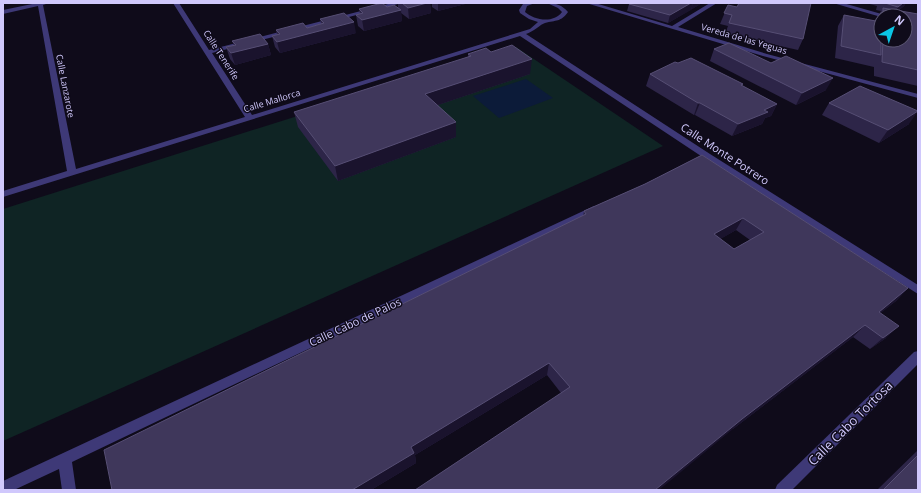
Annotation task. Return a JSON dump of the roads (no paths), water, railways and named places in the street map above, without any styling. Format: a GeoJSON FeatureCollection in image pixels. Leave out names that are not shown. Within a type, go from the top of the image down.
{"type":"FeatureCollection","features":[{"type":"Feature","properties":{"kind":"street"},"geometry":{"type":"LineString","coordinates":[[3,12],[42,3]]}},
{"type":"Feature","properties":{"kind":"street","name":"Calle Lanzarote"},"geometry":{"type":"LineString","coordinates":[[42,3],[72,172]]}},
{"type":"Feature","properties":{"kind":"street"},"geometry":{"type":"LineString","coordinates":[[177,4],[187,3]]}},
{"type":"Feature","properties":{"kind":"street"},"geometry":{"type":"LineString","coordinates":[[208,52],[399,3]]}},
{"type":"Feature","properties":{"kind":"street"},"geometry":{"type":"LineString","coordinates":[[532,3],[522,4],[522,10],[524,15],[533,19],[554,20],[564,15],[565,12],[563,8],[558,4],[550,3]]}},
{"type":"Feature","properties":{"kind":"street","name":"Vereda de las Yeguas"},"geometry":{"type":"LineString","coordinates":[[589,3],[673,28],[918,96]]}},
{"type":"Feature","properties":{"kind":"street"},"geometry":{"type":"LineString","coordinates":[[673,28],[714,3]]}},
{"type":"Feature","properties":{"kind":"street"},"geometry":{"type":"LineString","coordinates":[[836,3],[873,13]]}},
{"type":"Feature","properties":{"kind":"street","name":"Calle Tenerife"},"geometry":{"type":"LineString","coordinates":[[177,4],[250,118]]}},
{"type":"Feature","properties":{"kind":"street","name":"Calle Mallorca"},"geometry":{"type":"LineString","coordinates":[[3,194],[521,34],[532,30],[543,20]]}},
{"type":"Feature","properties":{"kind":"street","name":"Calle Monte Potrero"},"geometry":{"type":"LineString","coordinates":[[521,34],[706,156],[918,290]]}},
{"type":"Feature","properties":{"kind":"street"},"geometry":{"type":"LineString","coordinates":[[692,163],[706,156]]}},
{"type":"Feature","properties":{"kind":"street","name":"Calle Cabo de Palos"},"geometry":{"type":"LineString","coordinates":[[3,488],[606,204]]}},
{"type":"Feature","properties":{"kind":"street","name":"Calle Cabo Tortosa"},"geometry":{"type":"LineString","coordinates":[[782,490],[918,356]]}},
{"type":"Feature","properties":{"kind":"street"},"geometry":{"type":"LineString","coordinates":[[66,458],[70,490]]}},
{"type":"Feature","properties":{"kind":"water"},"geometry":{"type":"Polygon","coordinates":[[[526,79],[553,98],[499,118],[473,96],[526,79]]]}}]}
